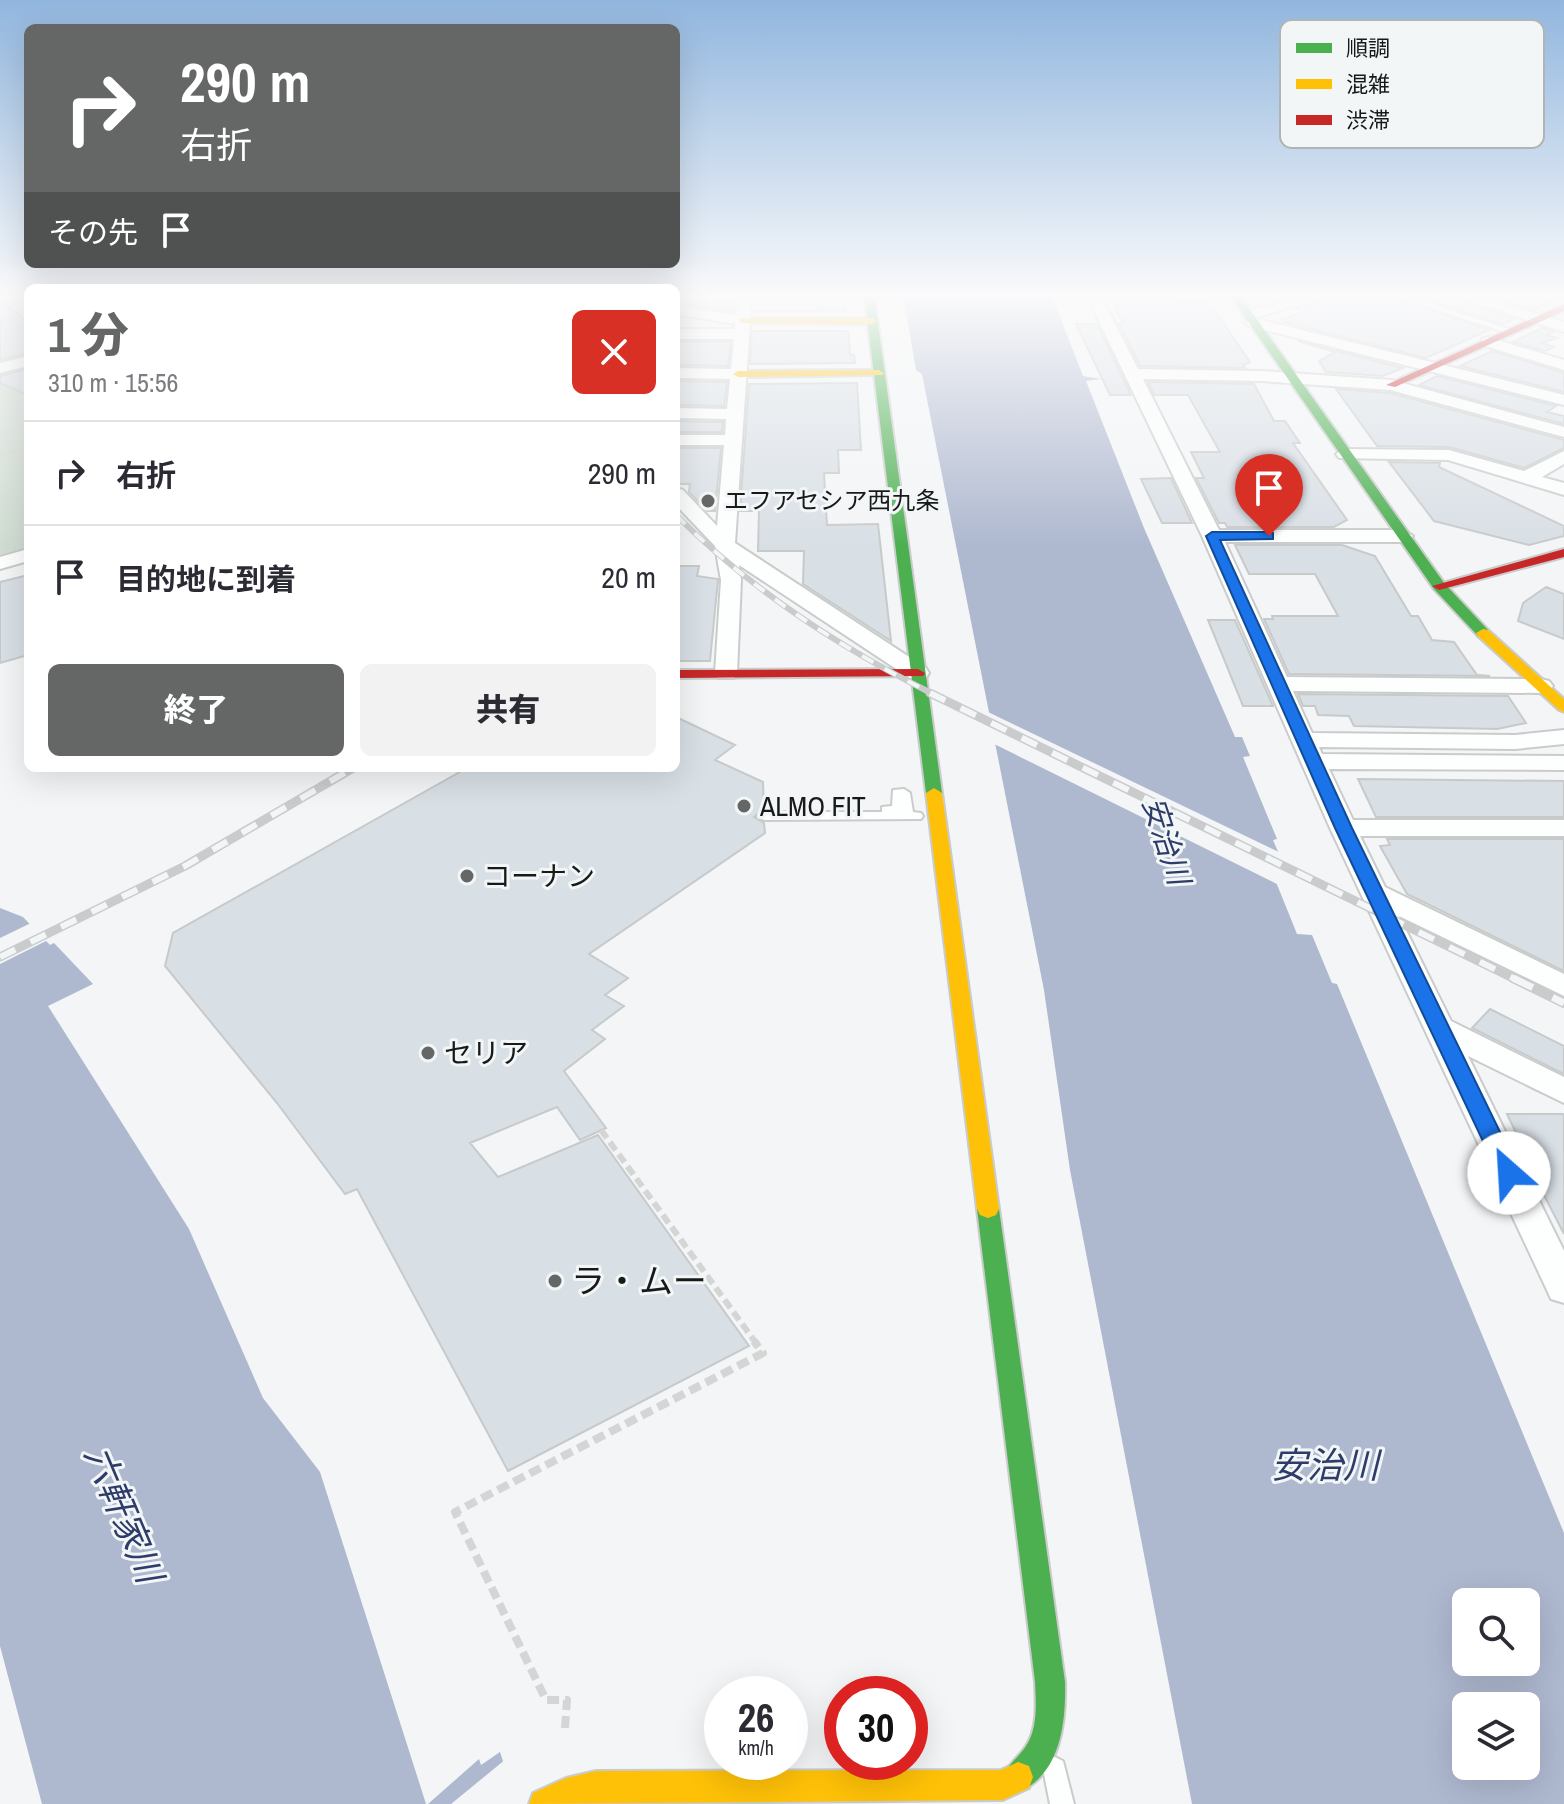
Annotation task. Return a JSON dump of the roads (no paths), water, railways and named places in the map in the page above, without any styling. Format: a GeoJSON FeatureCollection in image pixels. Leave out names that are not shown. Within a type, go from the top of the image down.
{"type":"FeatureCollection","features":[{"type":"Feature","properties":{"kind":"street"},"geometry":{"type":"LineString","coordinates":[[726,673],[731,580],[725,545],[738,378]]}},
{"type":"Feature","properties":{"kind":"street"},"geometry":{"type":"LineString","coordinates":[[544,1804],[596,1786],[631,1784],[1003,1785],[1020,1778],[1033,1767],[1048,1738],[1052,1709],[1050,1682],[880,378]]}},
{"type":"Feature","properties":{"kind":"street"},"geometry":{"type":"LineString","coordinates":[[1134,378],[1212,536],[1343,828],[1564,1288]]}},
{"type":"Feature","properties":{"kind":"street"},"geometry":{"type":"LineString","coordinates":[[1290,378],[1439,586],[1484,634],[1564,707]]}},
{"type":"Feature","properties":{"kind":"street"},"geometry":{"type":"LineString","coordinates":[[1293,378],[1391,385],[1564,432]]}},
{"type":"Feature","properties":{"kind":"street"},"geometry":{"type":"LineString","coordinates":[[1391,385],[1407,378]]}},
{"type":"Feature","properties":{"kind":"street"},"geometry":{"type":"LineString","coordinates":[[1477,378],[1564,400]]}},
{"type":"Feature","properties":{"kind":"street"},"geometry":{"type":"LineString","coordinates":[[680,413],[737,414]]}},
{"type":"Feature","properties":{"kind":"street"},"geometry":{"type":"LineString","coordinates":[[680,440],[735,440]]}},
{"type":"Feature","properties":{"kind":"street"},"geometry":{"type":"LineString","coordinates":[[1345,454],[1449,455],[1564,489]]}},
{"type":"Feature","properties":{"kind":"street"},"geometry":{"type":"LineString","coordinates":[[1526,478],[1564,456]]}},
{"type":"Feature","properties":{"kind":"street"},"geometry":{"type":"LineString","coordinates":[[680,498],[725,545],[799,598],[883,648],[918,673]]}},
{"type":"Feature","properties":{"kind":"street"},"geometry":{"type":"LineString","coordinates":[[1212,536],[1403,536]]}},
{"type":"Feature","properties":{"kind":"street"},"geometry":{"type":"LineString","coordinates":[[1439,586],[1564,553]]}},
{"type":"Feature","properties":{"kind":"street"},"geometry":{"type":"LineString","coordinates":[[0,563],[24,556]]}},
{"type":"Feature","properties":{"kind":"street"},"geometry":{"type":"LineString","coordinates":[[680,674],[918,673]]}},
{"type":"Feature","properties":{"kind":"street"},"geometry":{"type":"LineString","coordinates":[[1279,684],[1541,686]]}},
{"type":"Feature","properties":{"kind":"street"},"geometry":{"type":"LineString","coordinates":[[1311,751],[1564,737]]}},
{"type":"Feature","properties":{"kind":"street"},"geometry":{"type":"LineString","coordinates":[[1311,751],[1564,763]]}},
{"type":"Feature","properties":{"kind":"street"},"geometry":{"type":"LineString","coordinates":[[1343,828],[1564,828]]}},
{"type":"Feature","properties":{"kind":"street"},"geometry":{"type":"LineString","coordinates":[[1376,893],[1564,986]]}},
{"type":"Feature","properties":{"kind":"street"},"geometry":{"type":"LineString","coordinates":[[1441,1029],[1564,1091]]}},
{"type":"Feature","properties":{"kind":"lane"},"geometry":{"type":"LineString","coordinates":[[764,816],[912,816],[904,793],[898,793],[899,810],[886,810]]}},
{"type":"Feature","properties":{"kind":"lane"},"geometry":{"type":"LineString","coordinates":[[1048,1738],[1062,1804]]}},
{"type":"Feature","properties":{"kind":"water","name":"安治川"},"geometry":{"type":"Polygon","coordinates":[[[923,378],[1101,379],[1086,381],[1144,528],[1235,737],[1242,737],[1250,756],[1243,757],[1277,839],[1273,840],[1279,854],[1265,855],[1297,934],[1312,935],[1332,983],[1337,984],[1564,1533],[1564,1804],[1192,1804],[1070,1170],[1044,990],[923,378]]]}},
{"type":"Feature","properties":{"kind":"water","name":"六軒家川"},"geometry":{"type":"Polygon","coordinates":[[[0,908],[23,917],[50,945],[54,943],[93,984],[48,1006],[189,1229],[263,1398],[320,1472],[426,1804],[42,1804],[0,1646],[0,908]]]}},
{"type":"Feature","properties":{"kind":"water"},"geometry":{"type":"Polygon","coordinates":[[[500,1752],[517,1804],[428,1804],[479,1759],[481,1765],[500,1752]]]}},
{"type":"Feature","properties":{"kind":"railway"},"geometry":{"type":"LineString","coordinates":[[680,519],[735,568],[798,616],[865,658],[935,695]]}},
{"type":"Feature","properties":{"kind":"railway"},"geometry":{"type":"LineString","coordinates":[[930,693],[1517,980]]}},
{"type":"Feature","properties":{"kind":"railway"},"geometry":{"type":"LineString","coordinates":[[0,957],[185,866],[346,772]]}},
{"type":"Feature","properties":{"kind":"railway"},"geometry":{"type":"LineString","coordinates":[[1513,978],[1564,1003]]}},
{"type":"Feature","properties":{"kind":"place","name":"エフアセシア西九条"},"geometry":{"type":"Point","coordinates":[708,501]}},
{"type":"Feature","properties":{"kind":"place","name":"ALMO FIT"},"geometry":{"type":"Point","coordinates":[744,806]}},
{"type":"Feature","properties":{"kind":"place","name":"コーナン"},"geometry":{"type":"Point","coordinates":[467,876]}},
{"type":"Feature","properties":{"kind":"place","name":"セリア"},"geometry":{"type":"Point","coordinates":[428,1053]}},
{"type":"Feature","properties":{"kind":"place","name":"ラ・ムー"},"geometry":{"type":"Point","coordinates":[555,1281]}}]}
